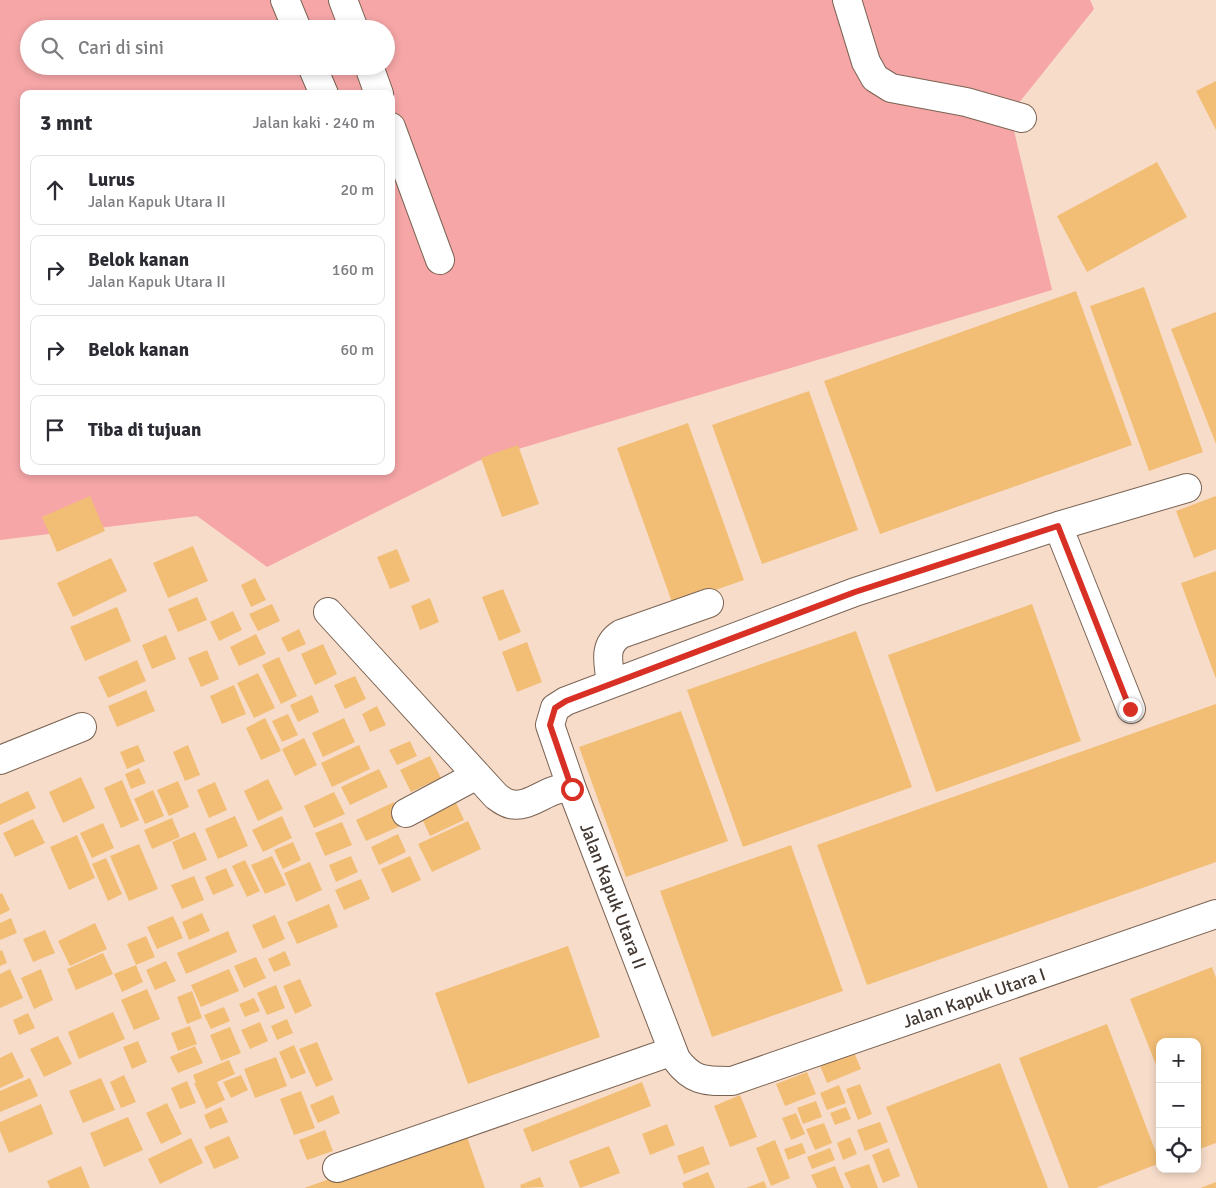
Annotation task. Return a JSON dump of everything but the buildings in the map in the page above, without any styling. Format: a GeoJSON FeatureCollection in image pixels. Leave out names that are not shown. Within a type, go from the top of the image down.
{"type":"FeatureCollection","features":[{"type":"Feature","properties":{"kind":"street"},"geometry":{"type":"LineString","coordinates":[[285,0],[293,20]]}},
{"type":"Feature","properties":{"kind":"street"},"geometry":{"type":"LineString","coordinates":[[342,0],[350,20]]}},
{"type":"Feature","properties":{"kind":"street"},"geometry":{"type":"LineString","coordinates":[[847,0],[866,62],[875,78],[891,88],[966,102],[1022,118]]}},
{"type":"Feature","properties":{"kind":"street"},"geometry":{"type":"LineString","coordinates":[[316,75],[322,90]]}},
{"type":"Feature","properties":{"kind":"street"},"geometry":{"type":"LineString","coordinates":[[372,75],[378,90]]}},
{"type":"Feature","properties":{"kind":"street"},"geometry":{"type":"LineString","coordinates":[[395,138],[440,260]]}},
{"type":"Feature","properties":{"kind":"street"},"geometry":{"type":"LineString","coordinates":[[588,692],[855,592],[1058,526],[1187,488]]}},
{"type":"Feature","properties":{"kind":"street"},"geometry":{"type":"LineString","coordinates":[[1058,526],[1130,709]]}},
{"type":"Feature","properties":{"kind":"street"},"geometry":{"type":"LineString","coordinates":[[588,692],[608,648],[613,640],[621,634],[709,603]]}},
{"type":"Feature","properties":{"kind":"street"},"geometry":{"type":"LineString","coordinates":[[328,612],[496,796],[508,804],[522,805],[556,790],[572,789]]}},
{"type":"Feature","properties":{"kind":"street","name":"Jalan Kapuk Utara II"},"geometry":{"type":"LineString","coordinates":[[588,692],[555,708],[550,725],[572,789],[676,1059],[694,1078],[705,1081],[732,1081]]}},
{"type":"Feature","properties":{"kind":"street"},"geometry":{"type":"LineString","coordinates":[[0,760],[82,727]]}},
{"type":"Feature","properties":{"kind":"street"},"geometry":{"type":"LineString","coordinates":[[406,813],[477,775]]}},
{"type":"Feature","properties":{"kind":"street","name":"Jalan Kapuk Utara I"},"geometry":{"type":"LineString","coordinates":[[732,1081],[1216,914]]}},
{"type":"Feature","properties":{"kind":"street"},"geometry":{"type":"LineString","coordinates":[[337,1168],[673,1051]]}},
{"type":"Feature","properties":{"kind":"shaded area"},"geometry":{"type":"Polygon","coordinates":[[[0,0],[1090,0],[1094,9],[1010,114],[1052,290],[478,461],[267,567],[197,516],[0,540],[0,0]]]}},
{"type":"Feature","properties":{"kind":"route"},"geometry":{"type":"LineString","coordinates":[[572,789],[550,725],[555,708],[566,701],[855,592],[1058,526],[1130,709]]}}]}
